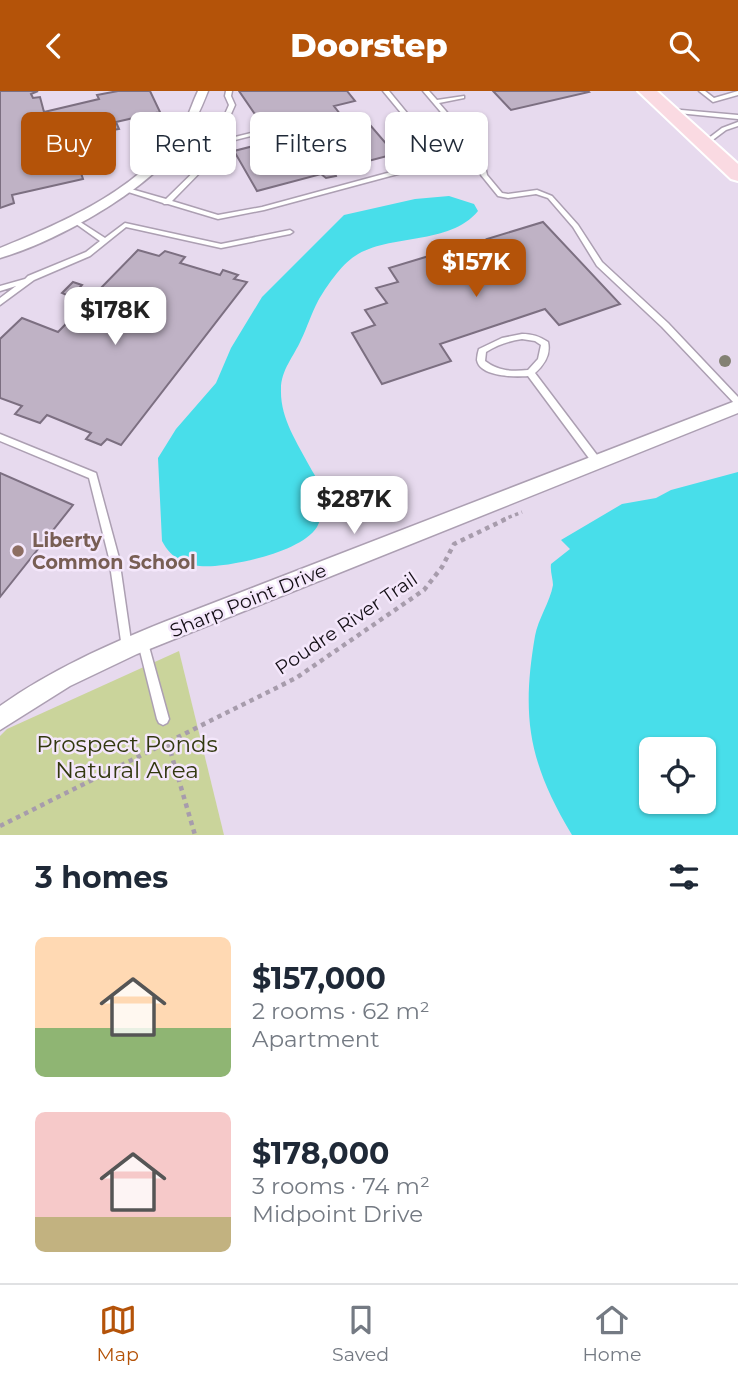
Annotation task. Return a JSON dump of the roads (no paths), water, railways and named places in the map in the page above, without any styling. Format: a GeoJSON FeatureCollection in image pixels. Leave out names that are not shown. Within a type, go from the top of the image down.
{"type":"FeatureCollection","features":[{"type":"Feature","properties":{"kind":"main road"},"geometry":{"type":"LineString","coordinates":[[647,91],[738,175]]}},
{"type":"Feature","properties":{"kind":"street"},"geometry":{"type":"LineString","coordinates":[[193,112],[203,91]]}},
{"type":"Feature","properties":{"kind":"street"},"geometry":{"type":"LineString","coordinates":[[0,253],[74,220],[124,189],[141,175]]}},
{"type":"Feature","properties":{"kind":"street","name":"Sharp Point Drive"},"geometry":{"type":"LineString","coordinates":[[0,719],[19,704],[74,672],[738,404]]}},
{"type":"Feature","properties":{"kind":"lane"},"geometry":{"type":"LineString","coordinates":[[229,91],[232,105],[230,112]]}},
{"type":"Feature","properties":{"kind":"lane"},"geometry":{"type":"LineString","coordinates":[[386,91],[403,112]]}},
{"type":"Feature","properties":{"kind":"lane"},"geometry":{"type":"LineString","coordinates":[[426,91],[444,112]]}},
{"type":"Feature","properties":{"kind":"lane"},"geometry":{"type":"LineString","coordinates":[[702,91],[713,100],[738,93]]}},
{"type":"Feature","properties":{"kind":"lane"},"geometry":{"type":"LineString","coordinates":[[435,102],[462,97]]}},
{"type":"Feature","properties":{"kind":"lane"},"geometry":{"type":"LineString","coordinates":[[668,110],[738,117]]}},
{"type":"Feature","properties":{"kind":"lane"},"geometry":{"type":"LineString","coordinates":[[704,144],[724,129],[738,124]]}},
{"type":"Feature","properties":{"kind":"lane"},"geometry":{"type":"LineString","coordinates":[[166,203],[194,175]]}},
{"type":"Feature","properties":{"kind":"lane"},"geometry":{"type":"LineString","coordinates":[[124,189],[218,217],[262,209],[388,175]]}},
{"type":"Feature","properties":{"kind":"lane"},"geometry":{"type":"LineString","coordinates":[[484,175],[500,195],[537,192],[550,197],[576,226],[599,264],[665,325],[738,404]]}},
{"type":"Feature","properties":{"kind":"lane"},"geometry":{"type":"LineString","coordinates":[[74,220],[104,241]]}},
{"type":"Feature","properties":{"kind":"lane"},"geometry":{"type":"LineString","coordinates":[[0,289],[88,254],[125,225],[220,246],[290,232]]}},
{"type":"Feature","properties":{"kind":"lane"},"geometry":{"type":"LineString","coordinates":[[0,302],[32,278]]}},
{"type":"Feature","properties":{"kind":"lane"},"geometry":{"type":"LineString","coordinates":[[522,336],[536,337],[545,344],[544,355],[542,363],[530,373],[515,375],[489,370],[481,362],[482,351],[522,336]]}},
{"type":"Feature","properties":{"kind":"lane"},"geometry":{"type":"LineString","coordinates":[[530,373],[597,462]]}},
{"type":"Feature","properties":{"kind":"lane"},"geometry":{"type":"LineString","coordinates":[[0,437],[93,476],[135,646],[163,719]]}},
{"type":"Feature","properties":{"kind":"water"},"geometry":{"type":"Polygon","coordinates":[[[449,196],[474,204],[478,211],[451,230],[385,244],[369,249],[350,260],[334,277],[318,301],[285,369],[281,389],[283,410],[320,486],[322,501],[317,527],[298,543],[255,559],[206,566],[191,565],[177,559],[162,541],[158,458],[176,429],[216,383],[231,348],[262,297],[344,215],[415,199],[449,196]]]}},
{"type":"Feature","properties":{"kind":"water"},"geometry":{"type":"Polygon","coordinates":[[[738,472],[738,835],[572,835],[546,785],[532,739],[529,716],[531,665],[537,630],[553,585],[551,564],[570,549],[561,540],[622,504],[656,498],[671,490],[738,472]]]}},
{"type":"Feature","properties":{"kind":"place","name":"Liberty Common School"},"geometry":{"type":"Point","coordinates":[18,551]}},
{"type":"Feature","properties":{"kind":"park label","name":"Prospect Ponds Natural Area"},"geometry":{"type":"Point","coordinates":[127,757]}}]}
